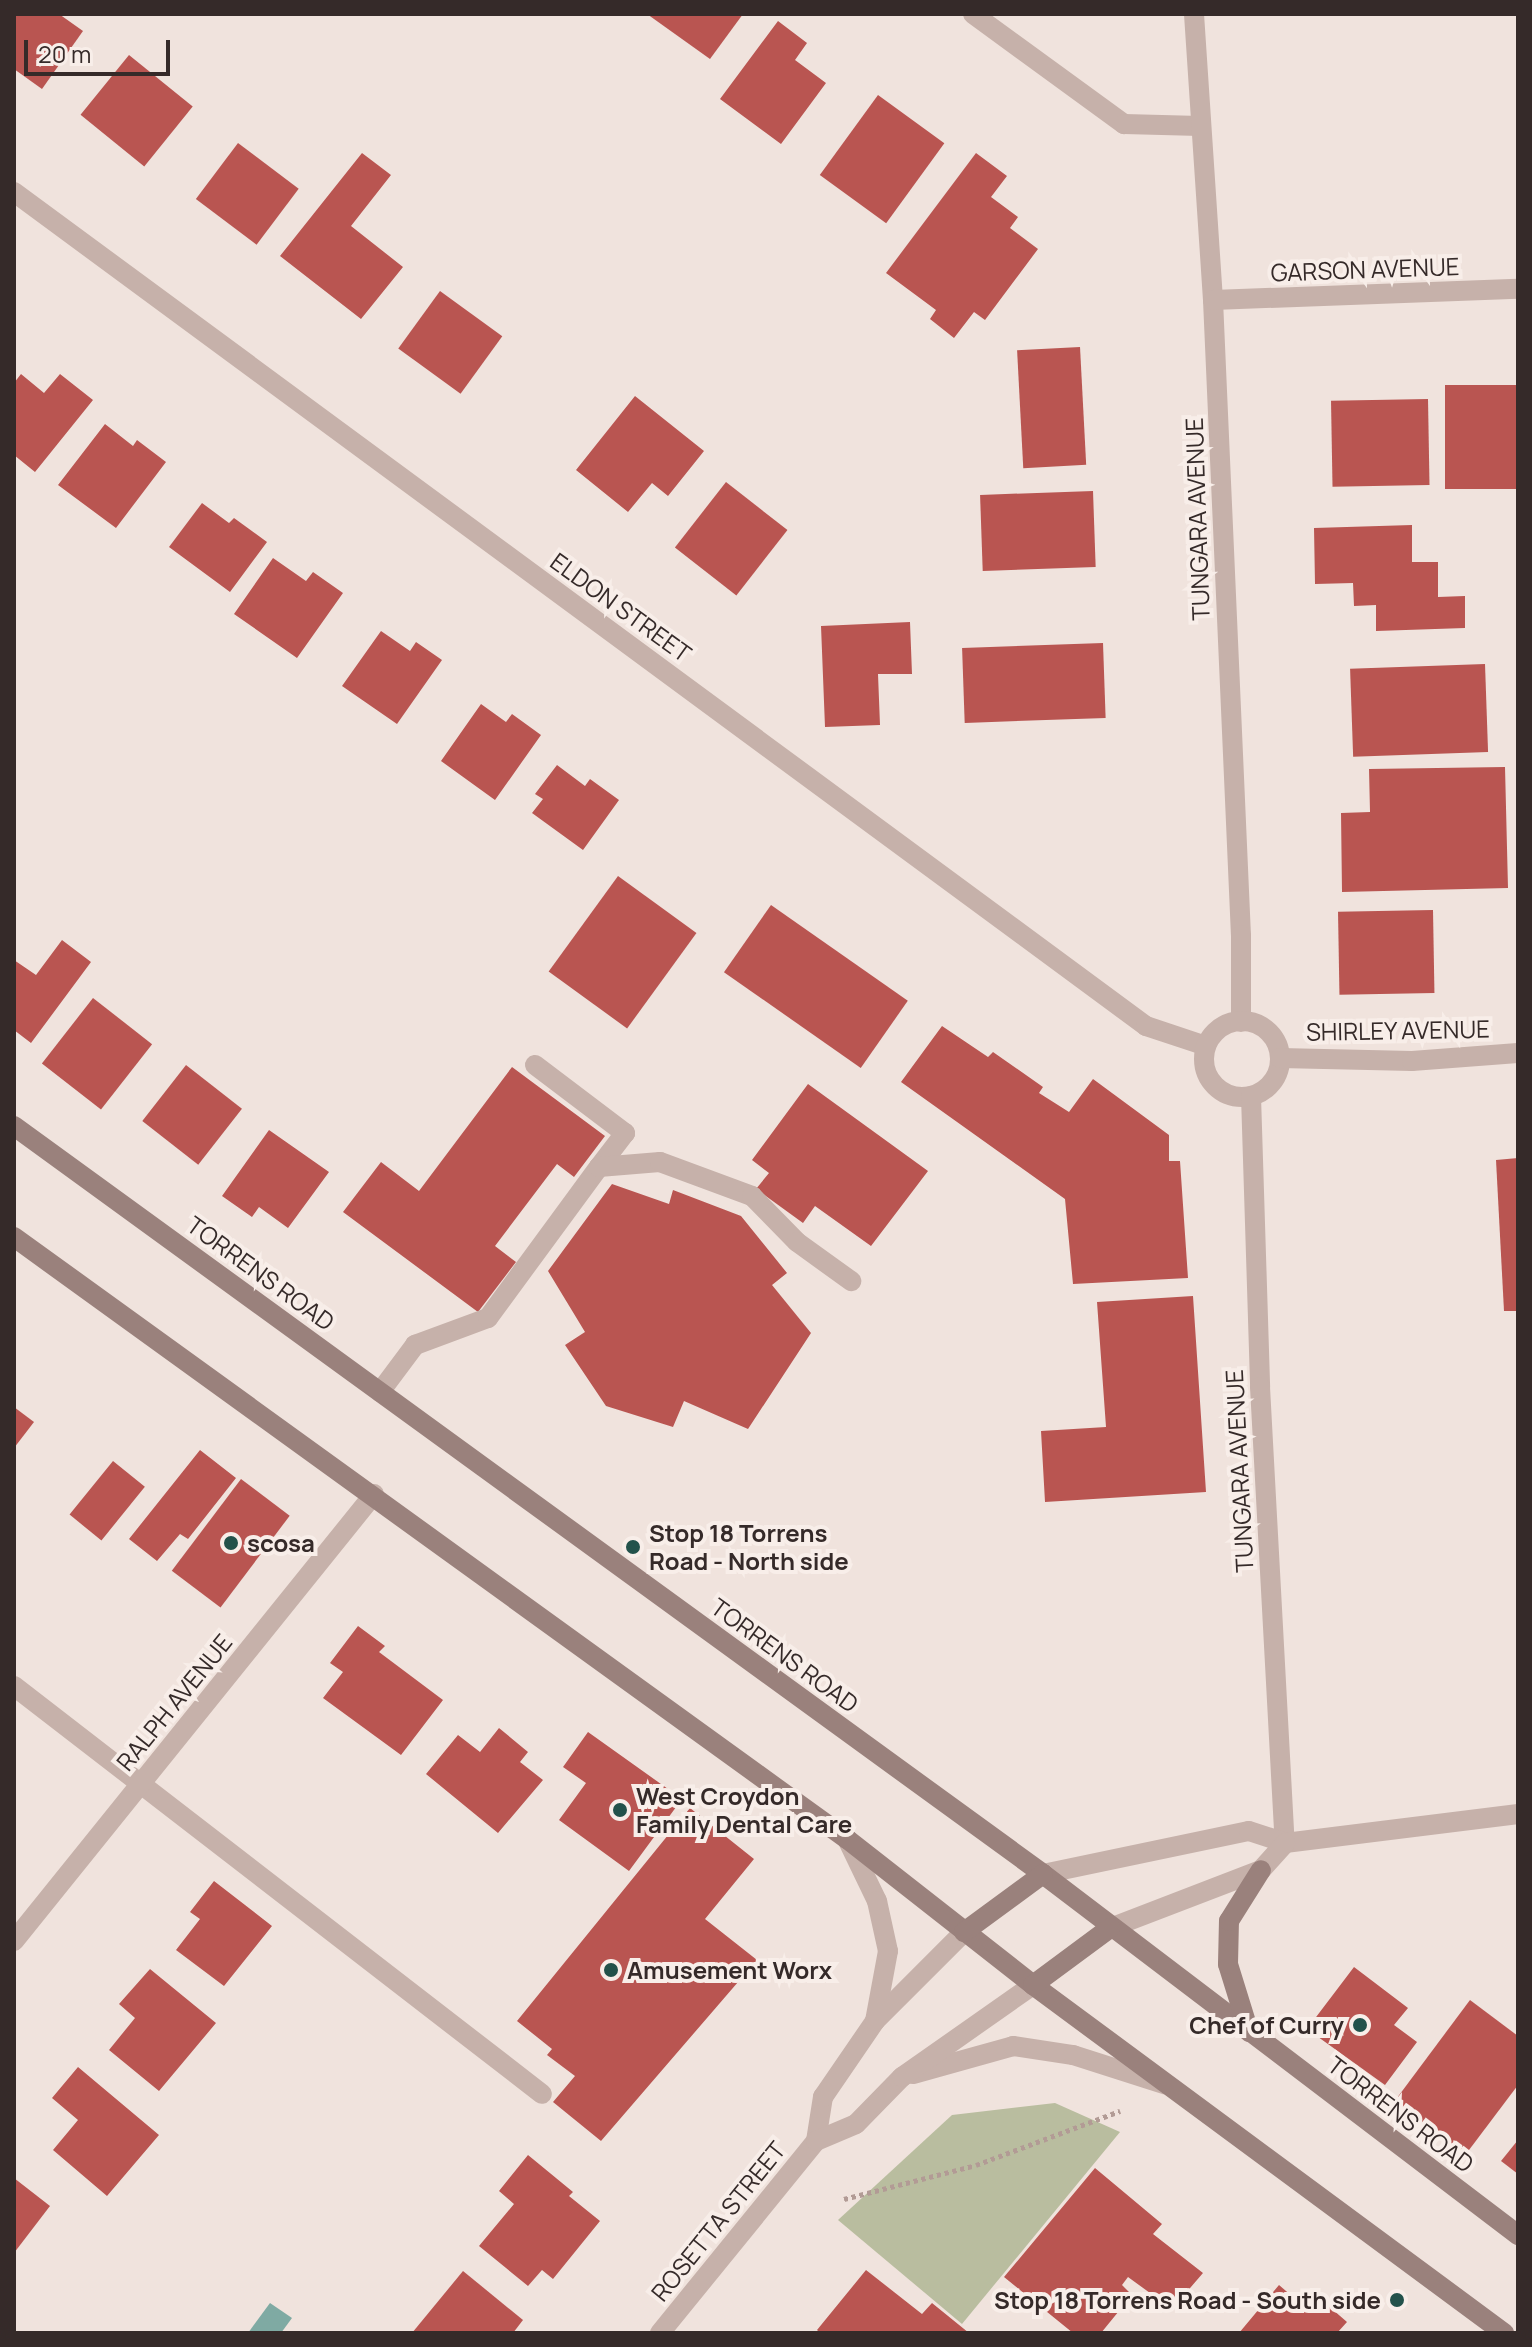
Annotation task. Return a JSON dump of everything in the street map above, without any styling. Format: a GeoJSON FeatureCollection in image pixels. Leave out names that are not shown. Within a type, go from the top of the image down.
{"type":"FeatureCollection","features":[{"type":"Feature","properties":{"kind":"main road","name":"TORRENS ROAD"},"geometry":{"type":"LineString","coordinates":[[14,1126],[1043,1874],[1110,1928],[1518,2235]]}},
{"type":"Feature","properties":{"kind":"main road"},"geometry":{"type":"LineString","coordinates":[[14,1237],[374,1494],[847,1839],[1033,1985],[1504,2333]]}},
{"type":"Feature","properties":{"kind":"main road"},"geometry":{"type":"LineString","coordinates":[[1249,2032],[1228,1964],[1229,1921],[1261,1870]]}},
{"type":"Feature","properties":{"kind":"main road"},"geometry":{"type":"LineString","coordinates":[[964,1932],[1043,1874]]}},
{"type":"Feature","properties":{"kind":"main road"},"geometry":{"type":"LineString","coordinates":[[1033,1985],[1110,1928]]}},
{"type":"Feature","properties":{"kind":"street"},"geometry":{"type":"LineString","coordinates":[[973,14],[1124,124],[1200,126]]}},
{"type":"Feature","properties":{"kind":"street","name":"TUNGARA AVENUE"},"geometry":{"type":"LineString","coordinates":[[1194,14],[1213,300],[1241,935],[1241,1022]]}},
{"type":"Feature","properties":{"kind":"street","name":"ELDON STREET"},"geometry":{"type":"LineString","coordinates":[[14,192],[1146,1026],[1206,1046]]}},
{"type":"Feature","properties":{"kind":"street","name":"GARSON AVENUE"},"geometry":{"type":"LineString","coordinates":[[1213,300],[1518,289]]}},
{"type":"Feature","properties":{"kind":"street"},"geometry":{"type":"LineString","coordinates":[[1241,1022],[1263,1028],[1278,1047],[1280,1058],[1273,1083],[1251,1096],[1228,1096],[1218,1089],[1204,1070],[1206,1046],[1219,1028],[1241,1022]]}},
{"type":"Feature","properties":{"kind":"street","name":"SHIRLEY AVENUE"},"geometry":{"type":"LineString","coordinates":[[1280,1058],[1412,1061],[1518,1053]]}},
{"type":"Feature","properties":{"kind":"street"},"geometry":{"type":"LineString","coordinates":[[380,1392],[415,1345],[488,1318],[625,1133],[535,1065]]}},
{"type":"Feature","properties":{"kind":"street","name":"TUNGARA AVENUE"},"geometry":{"type":"LineString","coordinates":[[1251,1096],[1260,1387],[1285,1843]]}},
{"type":"Feature","properties":{"kind":"street"},"geometry":{"type":"LineString","coordinates":[[599,1167],[660,1162],[752,1196],[797,1242],[851,1281]]}},
{"type":"Feature","properties":{"kind":"street","name":"RALPH AVENUE"},"geometry":{"type":"LineString","coordinates":[[14,1941],[374,1494]]}},
{"type":"Feature","properties":{"kind":"street"},"geometry":{"type":"LineString","coordinates":[[14,1686],[542,2094]]}},
{"type":"Feature","properties":{"kind":"street"},"geometry":{"type":"LineString","coordinates":[[1043,1874],[1249,1831],[1285,1843],[1518,1814]]}},
{"type":"Feature","properties":{"kind":"street"},"geometry":{"type":"LineString","coordinates":[[847,1839],[877,1901],[888,1951],[875,2021]]}},
{"type":"Feature","properties":{"kind":"street"},"geometry":{"type":"LineString","coordinates":[[1110,1928],[1261,1870],[1285,1843]]}},
{"type":"Feature","properties":{"kind":"street","name":"ROSETTA STREET"},"geometry":{"type":"LineString","coordinates":[[816,2141],[823,2097],[875,2021],[964,1932]]}},
{"type":"Feature","properties":{"kind":"street","name":"ROSETTA STREET"},"geometry":{"type":"LineString","coordinates":[[660,2333],[816,2141],[856,2124],[902,2077],[1033,1985]]}},
{"type":"Feature","properties":{"kind":"street"},"geometry":{"type":"LineString","coordinates":[[902,2077],[1013,2046],[1073,2055],[1175,2088]]}},
{"type":"Feature","properties":{"kind":"path"},"geometry":{"type":"LineString","coordinates":[[844,2199],[976,2165],[1120,2111]]}},
{"type":"Feature","properties":{"kind":"green space"},"geometry":{"type":"Polygon","coordinates":[[[1055,2103],[1120,2132],[962,2324],[838,2220],[952,2115],[1055,2103]]]}},
{"type":"Feature","properties":{"kind":"water"},"geometry":{"type":"Polygon","coordinates":[[[270,2303],[292,2318],[281,2333],[248,2333],[270,2303]]]}},
{"type":"Feature","properties":{"kind":"building"},"geometry":{"type":"Polygon","coordinates":[[[14,14],[59,14],[83,31],[42,89],[14,69],[14,14]]]}},
{"type":"Feature","properties":{"kind":"building"},"geometry":{"type":"Polygon","coordinates":[[[647,14],[743,14],[710,59],[647,14]]]}},
{"type":"Feature","properties":{"kind":"building"},"geometry":{"type":"Polygon","coordinates":[[[778,21],[807,43],[795,60],[826,83],[781,144],[720,99],[778,21]]]}},
{"type":"Feature","properties":{"kind":"building"},"geometry":{"type":"Polygon","coordinates":[[[129,55],[193,107],[144,166],[81,115],[129,55]]]}},
{"type":"Feature","properties":{"kind":"building"},"geometry":{"type":"Polygon","coordinates":[[[878,95],[944,143],[886,223],[820,175],[878,95]]]}},
{"type":"Feature","properties":{"kind":"building"},"geometry":{"type":"Polygon","coordinates":[[[238,143],[299,189],[257,245],[196,199],[238,143]]]}},
{"type":"Feature","properties":{"kind":"building"},"geometry":{"type":"Polygon","coordinates":[[[362,153],[391,175],[351,226],[403,267],[361,319],[280,256],[362,153]]]}},
{"type":"Feature","properties":{"kind":"building"},"geometry":{"type":"Polygon","coordinates":[[[976,153],[1007,176],[991,197],[1018,217],[1010,228],[1038,249],[985,320],[974,312],[954,338],[930,319],[936,310],[886,273],[976,153]]]}},
{"type":"Feature","properties":{"kind":"building"},"geometry":{"type":"Polygon","coordinates":[[[440,291],[502,336],[461,394],[398,348],[440,291]]]}},
{"type":"Feature","properties":{"kind":"building"},"geometry":{"type":"Polygon","coordinates":[[[1080,347],[1086,465],[1023,468],[1017,350],[1080,347]]]}},
{"type":"Feature","properties":{"kind":"building"},"geometry":{"type":"Polygon","coordinates":[[[21,374],[44,393],[60,374],[93,400],[35,472],[14,455],[14,383],[21,374]]]}},
{"type":"Feature","properties":{"kind":"building"},"geometry":{"type":"Polygon","coordinates":[[[1445,385],[1518,385],[1518,489],[1445,489],[1445,385]]]}},
{"type":"Feature","properties":{"kind":"building"},"geometry":{"type":"Polygon","coordinates":[[[635,396],[704,451],[668,496],[652,483],[628,512],[576,470],[635,396]]]}},
{"type":"Feature","properties":{"kind":"building"},"geometry":{"type":"Polygon","coordinates":[[[1428,399],[1430,485],[1333,487],[1331,401],[1428,399]]]}},
{"type":"Feature","properties":{"kind":"building"},"geometry":{"type":"Polygon","coordinates":[[[105,424],[133,446],[137,440],[166,462],[116,528],[58,485],[105,424]]]}},
{"type":"Feature","properties":{"kind":"building"},"geometry":{"type":"Polygon","coordinates":[[[726,482],[787,530],[736,595],[675,547],[726,482]]]}},
{"type":"Feature","properties":{"kind":"building"},"geometry":{"type":"Polygon","coordinates":[[[1093,491],[1096,567],[983,571],[980,495],[1093,491]]]}},
{"type":"Feature","properties":{"kind":"building"},"geometry":{"type":"Polygon","coordinates":[[[202,503],[229,523],[234,518],[267,542],[230,592],[169,547],[202,503]]]}},
{"type":"Feature","properties":{"kind":"building"},"geometry":{"type":"Polygon","coordinates":[[[1412,525],[1412,562],[1438,562],[1438,597],[1465,596],[1465,628],[1376,631],[1376,605],[1354,606],[1353,583],[1315,584],[1314,528],[1412,525]]]}},
{"type":"Feature","properties":{"kind":"building"},"geometry":{"type":"Polygon","coordinates":[[[273,558],[306,581],[313,572],[343,593],[297,658],[234,614],[273,558]]]}},
{"type":"Feature","properties":{"kind":"building"},"geometry":{"type":"Polygon","coordinates":[[[910,622],[912,674],[878,674],[880,725],[825,727],[821,626],[910,622]]]}},
{"type":"Feature","properties":{"kind":"building"},"geometry":{"type":"Polygon","coordinates":[[[381,631],[410,651],[416,642],[442,660],[397,724],[342,686],[381,631]]]}},
{"type":"Feature","properties":{"kind":"building"},"geometry":{"type":"Polygon","coordinates":[[[1103,643],[1106,718],[965,723],[962,648],[1103,643]]]}},
{"type":"Feature","properties":{"kind":"building"},"geometry":{"type":"Polygon","coordinates":[[[1485,664],[1488,752],[1353,757],[1350,669],[1485,664]]]}},
{"type":"Feature","properties":{"kind":"building"},"geometry":{"type":"Polygon","coordinates":[[[481,704],[506,722],[512,714],[541,735],[495,800],[441,761],[481,704]]]}},
{"type":"Feature","properties":{"kind":"building"},"geometry":{"type":"Polygon","coordinates":[[[557,765],[585,786],[590,779],[619,800],[583,850],[532,813],[543,799],[535,794],[557,765]]]}},
{"type":"Feature","properties":{"kind":"building"},"geometry":{"type":"Polygon","coordinates":[[[1505,767],[1508,888],[1342,892],[1341,813],[1370,812],[1369,769],[1505,767]]]}},
{"type":"Feature","properties":{"kind":"building"},"geometry":{"type":"Polygon","coordinates":[[[618,876],[696,933],[627,1028],[549,971],[618,876]]]}},
{"type":"Feature","properties":{"kind":"building"},"geometry":{"type":"Polygon","coordinates":[[[771,905],[908,1001],[861,1068],[724,972],[771,905]]]}},
{"type":"Feature","properties":{"kind":"building"},"geometry":{"type":"Polygon","coordinates":[[[1433,910],[1434,993],[1339,995],[1338,912],[1433,910]]]}},
{"type":"Feature","properties":{"kind":"building"},"geometry":{"type":"Polygon","coordinates":[[[62,940],[91,962],[31,1043],[14,1030],[14,960],[36,975],[62,940]]]}},
{"type":"Feature","properties":{"kind":"building"},"geometry":{"type":"Polygon","coordinates":[[[93,998],[152,1044],[101,1110],[42,1063],[93,998]]]}},
{"type":"Feature","properties":{"kind":"building"},"geometry":{"type":"Polygon","coordinates":[[[942,1026],[988,1057],[993,1052],[1043,1087],[1039,1093],[1069,1112],[1093,1079],[1169,1135],[1169,1161],[1180,1161],[1188,1278],[1073,1284],[1065,1199],[901,1082],[942,1026]]]}},
{"type":"Feature","properties":{"kind":"building"},"geometry":{"type":"Polygon","coordinates":[[[186,1065],[242,1109],[198,1165],[142,1121],[186,1065]]]}},
{"type":"Feature","properties":{"kind":"building"},"geometry":{"type":"Polygon","coordinates":[[[512,1067],[605,1136],[574,1177],[557,1164],[495,1246],[516,1262],[478,1312],[343,1212],[381,1162],[419,1191],[512,1067]]]}},
{"type":"Feature","properties":{"kind":"building"},"geometry":{"type":"Polygon","coordinates":[[[808,1084],[928,1171],[871,1246],[815,1206],[803,1223],[756,1189],[769,1173],[752,1160],[808,1084]]]}},
{"type":"Feature","properties":{"kind":"building"},"geometry":{"type":"Polygon","coordinates":[[[269,1130],[329,1172],[288,1228],[259,1207],[252,1217],[222,1196],[269,1130]]]}},
{"type":"Feature","properties":{"kind":"building"},"geometry":{"type":"Polygon","coordinates":[[[1518,1158],[1518,1311],[1504,1311],[1496,1160],[1518,1158]]]}},
{"type":"Feature","properties":{"kind":"building"},"geometry":{"type":"Polygon","coordinates":[[[612,1184],[669,1204],[673,1190],[741,1216],[787,1273],[772,1285],[811,1333],[748,1429],[684,1401],[673,1427],[606,1406],[565,1345],[585,1332],[548,1271],[612,1184]]]}},
{"type":"Feature","properties":{"kind":"building"},"geometry":{"type":"Polygon","coordinates":[[[1193,1296],[1206,1492],[1045,1502],[1041,1431],[1106,1427],[1097,1302],[1193,1296]]]}},
{"type":"Feature","properties":{"kind":"building"},"geometry":{"type":"Polygon","coordinates":[[[14,1407],[34,1422],[14,1448],[14,1407]]]}},
{"type":"Feature","properties":{"kind":"building"},"geometry":{"type":"Polygon","coordinates":[[[200,1450],[236,1478],[188,1539],[180,1534],[157,1561],[129,1539],[200,1450]]]}},
{"type":"Feature","properties":{"kind":"building"},"geometry":{"type":"Polygon","coordinates":[[[113,1461],[145,1487],[101,1540],[70,1515],[113,1461]]]}},
{"type":"Feature","properties":{"kind":"building","name":"scosa"},"geometry":{"type":"Polygon","coordinates":[[[241,1479],[290,1516],[221,1608],[172,1571],[241,1479]]]}},
{"type":"Feature","properties":{"kind":"building"},"geometry":{"type":"Polygon","coordinates":[[[358,1626],[385,1646],[379,1652],[443,1700],[401,1755],[323,1698],[343,1672],[330,1663],[358,1626]]]}},
{"type":"Feature","properties":{"kind":"building"},"geometry":{"type":"Polygon","coordinates":[[[499,1728],[528,1752],[520,1762],[543,1780],[498,1833],[426,1774],[458,1735],[480,1752],[499,1728]]]}},
{"type":"Feature","properties":{"kind":"building","name":"West Croydon Family Dental Care"},"geometry":{"type":"Polygon","coordinates":[[[588,1732],[682,1799],[629,1871],[559,1820],[586,1783],[563,1767],[588,1732]]]}},
{"type":"Feature","properties":{"kind":"building"},"geometry":{"type":"Polygon","coordinates":[[[690,1808],[754,1859],[705,1919],[757,1960],[601,2141],[553,2102],[575,2076],[547,2055],[552,2049],[517,2021],[690,1808]]]}},
{"type":"Feature","properties":{"kind":"building"},"geometry":{"type":"Polygon","coordinates":[[[214,1881],[272,1926],[224,1986],[176,1950],[200,1919],[190,1912],[214,1881]]]}},
{"type":"Feature","properties":{"kind":"building"},"geometry":{"type":"Polygon","coordinates":[[[1354,1967],[1408,2008],[1394,2025],[1417,2042],[1385,2085],[1307,2029],[1354,1967]]]}},
{"type":"Feature","properties":{"kind":"building"},"geometry":{"type":"Polygon","coordinates":[[[150,1969],[216,2023],[159,2091],[109,2050],[135,2018],[119,2004],[150,1969]]]}},
{"type":"Feature","properties":{"kind":"building"},"geometry":{"type":"Polygon","coordinates":[[[1470,2000],[1518,2036],[1518,2085],[1466,2154],[1394,2102],[1470,2000]]]}},
{"type":"Feature","properties":{"kind":"building"},"geometry":{"type":"Polygon","coordinates":[[[78,2067],[159,2135],[107,2196],[53,2150],[78,2120],[52,2098],[78,2067]]]}},
{"type":"Feature","properties":{"kind":"building"},"geometry":{"type":"Polygon","coordinates":[[[1518,2140],[1518,2174],[1501,2161],[1518,2140]]]}},
{"type":"Feature","properties":{"kind":"building"},"geometry":{"type":"Polygon","coordinates":[[[528,2155],[573,2192],[569,2196],[600,2221],[553,2279],[542,2270],[528,2286],[479,2246],[514,2204],[499,2191],[528,2155]]]}},
{"type":"Feature","properties":{"kind":"building"},"geometry":{"type":"Polygon","coordinates":[[[1095,2168],[1162,2224],[1153,2234],[1203,2273],[1172,2309],[1128,2277],[1122,2285],[1132,2295],[1101,2333],[1073,2333],[1004,2277],[1095,2168]]]}},
{"type":"Feature","properties":{"kind":"building"},"geometry":{"type":"Polygon","coordinates":[[[14,2178],[50,2206],[14,2253],[14,2178]]]}},
{"type":"Feature","properties":{"kind":"building"},"geometry":{"type":"Polygon","coordinates":[[[866,2270],[922,2314],[932,2303],[969,2333],[820,2333],[817,2330],[866,2270]]]}},
{"type":"Feature","properties":{"kind":"building"},"geometry":{"type":"Polygon","coordinates":[[[463,2271],[523,2320],[513,2333],[412,2333],[463,2271]]]}},
{"type":"Feature","properties":{"kind":"building"},"geometry":{"type":"Polygon","coordinates":[[[1279,2285],[1307,2309],[1317,2296],[1347,2322],[1337,2333],[1239,2333],[1279,2285]]]}},
{"type":"Feature","properties":{"kind":"place","name":"scosa"},"geometry":{"type":"Point","coordinates":[231,1543]}},
{"type":"Feature","properties":{"kind":"place","name":"Stop 18 Torrens Road - North side"},"geometry":{"type":"Point","coordinates":[633,1547]}},
{"type":"Feature","properties":{"kind":"place","name":"West Croydon Family Dental Care"},"geometry":{"type":"Point","coordinates":[620,1810]}},
{"type":"Feature","properties":{"kind":"place","name":"Amusement Worx"},"geometry":{"type":"Point","coordinates":[611,1970]}},
{"type":"Feature","properties":{"kind":"place","name":"Chef of Curry"},"geometry":{"type":"Point","coordinates":[1360,2025]}},
{"type":"Feature","properties":{"kind":"place","name":"Stop 18 Torrens Road - South side"},"geometry":{"type":"Point","coordinates":[1397,2300]}}]}
